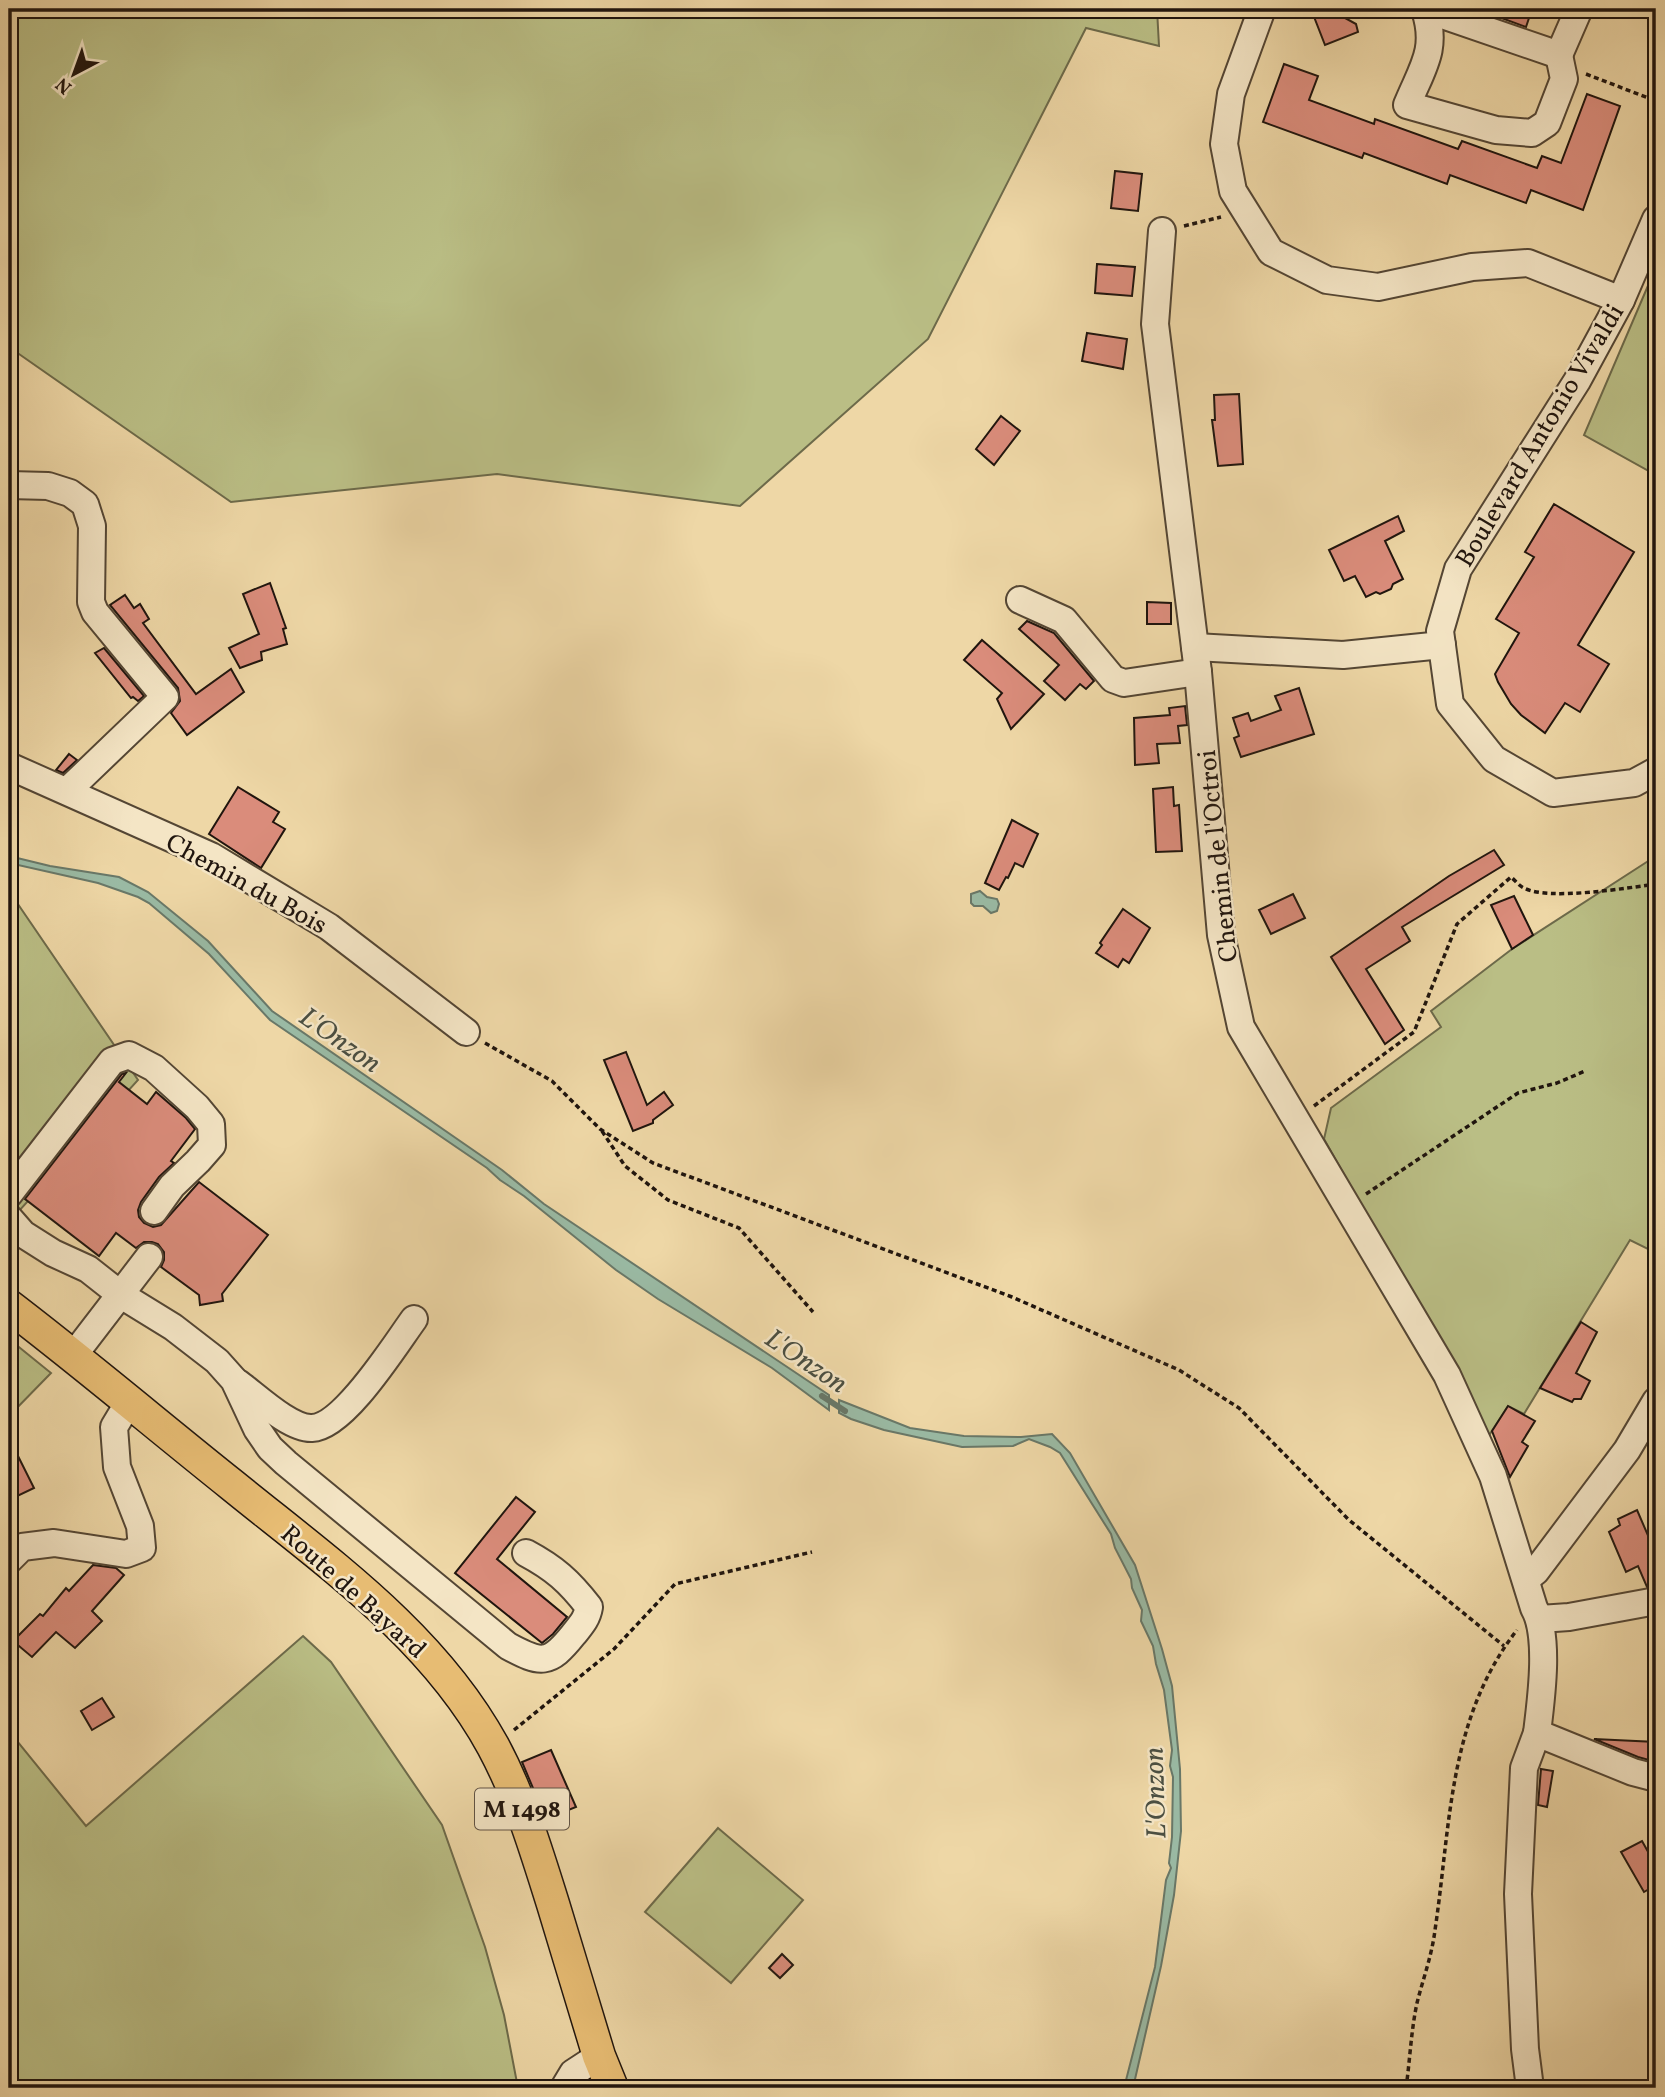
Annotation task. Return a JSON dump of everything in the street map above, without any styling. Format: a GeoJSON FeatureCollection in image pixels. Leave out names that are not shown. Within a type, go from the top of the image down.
{"type":"FeatureCollection","features":[{"type":"Feature","properties":{"kind":"main road","name":"Route de Bayard"},"geometry":{"type":"LineString","coordinates":[[9,1306],[347,1578],[400,1624],[470,1708],[493,1746],[527,1820],[599,2056],[612,2088]]}},
{"type":"Feature","properties":{"kind":"street"},"geometry":{"type":"LineString","coordinates":[[1262,9],[1231,94],[1224,144],[1233,191],[1272,252],[1327,280],[1378,287],[1472,267],[1528,263],[1620,300]]}},
{"type":"Feature","properties":{"kind":"street"},"geometry":{"type":"LineString","coordinates":[[1425,9],[1560,60]]}},
{"type":"Feature","properties":{"kind":"street"},"geometry":{"type":"LineString","coordinates":[[1425,9],[1431,29],[1431,48],[1407,106],[1496,130],[1532,133],[1548,123],[1564,79],[1560,60],[1580,9]]}},
{"type":"Feature","properties":{"kind":"street","name":"Boulevard Antonio Vivaldi"},"geometry":{"type":"LineString","coordinates":[[1656,219],[1620,300],[1577,381],[1458,569],[1440,631],[1450,704],[1494,759],[1553,793],[1634,783],[1656,771]]}},
{"type":"Feature","properties":{"kind":"street","name":"Chemin de l'Octroi"},"geometry":{"type":"LineString","coordinates":[[1172,229],[1155,324],[1197,659],[1221,935],[1241,1027],[1447,1375],[1493,1476],[1537,1614],[1542,1684],[1537,1733],[1524,1768],[1518,1894],[1525,2049],[1530,2088]]}},
{"type":"Feature","properties":{"kind":"street"},"geometry":{"type":"LineString","coordinates":[[9,485],[48,486],[70,492],[85,504],[92,526],[91,602],[95,612],[165,697],[67,791]]}},
{"type":"Feature","properties":{"kind":"street"},"geometry":{"type":"LineString","coordinates":[[1020,600],[1064,620],[1113,679],[1124,683],[1197,659],[1343,654],[1442,646]]}},
{"type":"Feature","properties":{"kind":"street","name":"Chemin du Bois"},"geometry":{"type":"LineString","coordinates":[[9,766],[211,856],[329,927],[466,1032]]}},
{"type":"Feature","properties":{"kind":"street"},"geometry":{"type":"LineString","coordinates":[[9,1194],[111,1060],[130,1055],[153,1068],[197,1107],[211,1124],[212,1145],[172,1186],[154,1211]]}},
{"type":"Feature","properties":{"kind":"street"},"geometry":{"type":"LineString","coordinates":[[9,1218],[23,1234],[52,1253],[88,1269],[121,1295],[173,1328],[217,1361],[234,1380],[292,1423],[312,1429],[333,1419],[353,1401],[414,1319]]}},
{"type":"Feature","properties":{"kind":"street"},"geometry":{"type":"LineString","coordinates":[[73,1356],[149,1257]]}},
{"type":"Feature","properties":{"kind":"street"},"geometry":{"type":"LineString","coordinates":[[234,1380],[257,1429],[286,1463],[508,1646],[528,1657],[542,1659],[554,1656],[565,1646],[587,1618],[589,1607],[551,1566],[526,1553]]}},
{"type":"Feature","properties":{"kind":"street"},"geometry":{"type":"LineString","coordinates":[[1526,1579],[1543,1562],[1627,1450],[1656,1401]]}},
{"type":"Feature","properties":{"kind":"street"},"geometry":{"type":"LineString","coordinates":[[9,1560],[22,1547],[54,1544],[126,1554],[142,1548],[140,1526],[117,1467],[114,1427],[128,1402]]}},
{"type":"Feature","properties":{"kind":"street"},"geometry":{"type":"LineString","coordinates":[[1537,1614],[1569,1617],[1656,1601]]}},
{"type":"Feature","properties":{"kind":"street"},"geometry":{"type":"LineString","coordinates":[[1537,1733],[1633,1772],[1656,1778]]}},
{"type":"Feature","properties":{"kind":"street"},"geometry":{"type":"LineString","coordinates":[[564,2088],[573,2073],[599,2056]]}},
{"type":"Feature","properties":{"kind":"path"},"geometry":{"type":"LineString","coordinates":[[1560,60],[1656,101]]}},
{"type":"Feature","properties":{"kind":"path"},"geometry":{"type":"LineString","coordinates":[[1172,229],[1217,218]]}},
{"type":"Feature","properties":{"kind":"path"},"geometry":{"type":"LineString","coordinates":[[1296,1120],[1414,1032],[1457,924],[1511,877],[1524,888],[1546,893],[1656,884]]}},
{"type":"Feature","properties":{"kind":"path"},"geometry":{"type":"LineString","coordinates":[[466,1032],[552,1081],[600,1129],[625,1166],[668,1200],[739,1228],[813,1312]]}},
{"type":"Feature","properties":{"kind":"path"},"geometry":{"type":"LineString","coordinates":[[1347,1207],[1518,1093],[1557,1083],[1585,1071]]}},
{"type":"Feature","properties":{"kind":"path"},"geometry":{"type":"LineString","coordinates":[[600,1129],[653,1163],[1012,1297],[1179,1370],[1239,1408],[1349,1520],[1504,1646]]}},
{"type":"Feature","properties":{"kind":"path"},"geometry":{"type":"LineString","coordinates":[[493,1746],[614,1649],[675,1584],[812,1552]]}},
{"type":"Feature","properties":{"kind":"path"},"geometry":{"type":"LineString","coordinates":[[1406,2088],[1416,2006],[1435,1934],[1455,1776],[1466,1726],[1504,1646],[1537,1614]]}},
{"type":"Feature","properties":{"kind":"green space"},"geometry":{"type":"Polygon","coordinates":[[[9,9],[1157,9],[1159,46],[1086,28],[928,339],[740,506],[497,474],[231,502],[9,347],[9,9]]]}},
{"type":"Feature","properties":{"kind":"green space"},"geometry":{"type":"Polygon","coordinates":[[[1656,267],[1656,475],[1584,435],[1656,267]]]}},
{"type":"Feature","properties":{"kind":"green space"},"geometry":{"type":"Polygon","coordinates":[[[1656,856],[1656,1253],[1630,1240],[1524,1414],[1508,1406],[1486,1440],[1468,1395],[1324,1139],[1331,1108],[1441,1027],[1431,1011],[1512,949],[1656,856]]]}},
{"type":"Feature","properties":{"kind":"green space"},"geometry":{"type":"Polygon","coordinates":[[[9,891],[138,1080],[9,1222],[9,891]]]}},
{"type":"Feature","properties":{"kind":"green space"},"geometry":{"type":"Polygon","coordinates":[[[9,1339],[51,1373],[9,1416],[9,1339]]]}},
{"type":"Feature","properties":{"kind":"green space"},"geometry":{"type":"Polygon","coordinates":[[[303,1636],[331,1662],[442,1825],[485,1947],[504,2015],[518,2088],[9,2088],[9,1731],[86,1826],[303,1636]]]}},
{"type":"Feature","properties":{"kind":"green space"},"geometry":{"type":"Polygon","coordinates":[[[718,1828],[803,1900],[731,1983],[645,1912],[718,1828]]]}},
{"type":"Feature","properties":{"kind":"shaded area"},"geometry":{"type":"Polygon","coordinates":[[[9,856],[50,866],[119,877],[148,892],[208,941],[272,1011],[502,1170],[544,1204],[829,1395],[829,1410],[772,1368],[658,1299],[616,1270],[487,1168],[270,1020],[209,954],[149,903],[98,883],[9,863],[9,856]]]}},
{"type":"Feature","properties":{"kind":"shaded area"},"geometry":{"type":"Polygon","coordinates":[[[980,891],[987,897],[997,899],[997,911],[991,913],[983,906],[974,906],[971,903],[971,894],[980,891]]]}},
{"type":"Feature","properties":{"kind":"shaded area"},"geometry":{"type":"Polygon","coordinates":[[[839,1400],[910,1428],[964,1436],[1021,1437],[1052,1434],[1070,1453],[1135,1565],[1172,1686],[1180,1769],[1181,1831],[1174,1895],[1161,1966],[1133,2088],[1124,2088],[1155,1967],[1166,1880],[1171,1868],[1169,1863],[1173,1777],[1164,1690],[1153,1646],[1141,1621],[1142,1610],[1131,1579],[1111,1534],[1060,1453],[1029,1439],[1013,1446],[962,1447],[884,1430],[839,1413],[839,1400]]]}},
{"type":"Feature","properties":{"kind":"building"},"geometry":{"type":"Polygon","coordinates":[[[1311,9],[1341,9],[1345,18],[1356,24],[1358,32],[1325,45],[1311,9]]]}},
{"type":"Feature","properties":{"kind":"building"},"geometry":{"type":"Polygon","coordinates":[[[1477,9],[1532,9],[1526,27],[1477,9]]]}},
{"type":"Feature","properties":{"kind":"building"},"geometry":{"type":"Polygon","coordinates":[[[1284,64],[1318,76],[1309,100],[1374,124],[1375,119],[1458,149],[1462,141],[1537,168],[1542,156],[1561,163],[1587,94],[1620,106],[1583,210],[1531,190],[1526,203],[1450,175],[1447,184],[1364,153],[1362,158],[1263,122],[1284,64]]]}},
{"type":"Feature","properties":{"kind":"building"},"geometry":{"type":"Polygon","coordinates":[[[1115,171],[1142,174],[1138,211],[1111,208],[1115,171]]]}},
{"type":"Feature","properties":{"kind":"building"},"geometry":{"type":"Polygon","coordinates":[[[1097,264],[1135,267],[1132,296],[1095,293],[1097,264]]]}},
{"type":"Feature","properties":{"kind":"building"},"geometry":{"type":"Polygon","coordinates":[[[1087,333],[1127,339],[1123,369],[1082,361],[1087,333]]]}},
{"type":"Feature","properties":{"kind":"building"},"geometry":{"type":"Polygon","coordinates":[[[1239,394],[1243,464],[1218,466],[1212,420],[1215,420],[1214,395],[1239,394]]]}},
{"type":"Feature","properties":{"kind":"building"},"geometry":{"type":"Polygon","coordinates":[[[1001,416],[1020,431],[994,465],[976,449],[1001,416]]]}},
{"type":"Feature","properties":{"kind":"building"},"geometry":{"type":"Polygon","coordinates":[[[1554,504],[1634,552],[1578,645],[1609,664],[1580,712],[1565,703],[1545,733],[1521,715],[1498,682],[1495,674],[1519,633],[1496,619],[1534,557],[1525,552],[1554,504]]]}},
{"type":"Feature","properties":{"kind":"building"},"geometry":{"type":"Polygon","coordinates":[[[1398,516],[1404,531],[1385,541],[1403,579],[1393,584],[1391,589],[1366,597],[1355,576],[1344,581],[1329,550],[1398,516]]]}},
{"type":"Feature","properties":{"kind":"building"},"geometry":{"type":"Polygon","coordinates":[[[270,583],[286,628],[283,629],[287,644],[261,652],[262,660],[240,668],[229,648],[259,634],[243,594],[270,583]]]}},
{"type":"Feature","properties":{"kind":"building"},"geometry":{"type":"Polygon","coordinates":[[[125,595],[134,608],[140,604],[149,619],[143,623],[196,694],[231,669],[244,692],[187,735],[171,713],[180,701],[178,688],[110,605],[125,595]]]}},
{"type":"Feature","properties":{"kind":"building"},"geometry":{"type":"Polygon","coordinates":[[[1147,602],[1171,603],[1171,624],[1147,624],[1147,602]]]}},
{"type":"Feature","properties":{"kind":"building"},"geometry":{"type":"Polygon","coordinates":[[[1027,621],[1054,633],[1094,681],[1086,689],[1080,684],[1065,700],[1044,681],[1059,665],[1019,629],[1027,621]]]}},
{"type":"Feature","properties":{"kind":"building"},"geometry":{"type":"Polygon","coordinates":[[[982,640],[1044,694],[1011,729],[997,699],[1002,693],[964,660],[982,640]]]}},
{"type":"Feature","properties":{"kind":"building"},"geometry":{"type":"Polygon","coordinates":[[[104,648],[144,696],[138,701],[131,698],[95,653],[104,648]]]}},
{"type":"Feature","properties":{"kind":"building"},"geometry":{"type":"Polygon","coordinates":[[[1299,688],[1314,734],[1241,757],[1234,738],[1239,736],[1233,718],[1248,713],[1251,721],[1281,710],[1275,696],[1299,688]]]}},
{"type":"Feature","properties":{"kind":"building"},"geometry":{"type":"Polygon","coordinates":[[[1185,706],[1187,725],[1178,726],[1180,743],[1157,744],[1159,763],[1135,765],[1134,718],[1170,715],[1169,708],[1185,706]]]}},
{"type":"Feature","properties":{"kind":"building"},"geometry":{"type":"Polygon","coordinates":[[[69,754],[77,760],[63,773],[56,770],[69,754]]]}},
{"type":"Feature","properties":{"kind":"building"},"geometry":{"type":"Polygon","coordinates":[[[238,787],[279,812],[273,822],[285,829],[261,868],[209,834],[238,787]]]}},
{"type":"Feature","properties":{"kind":"building"},"geometry":{"type":"Polygon","coordinates":[[[1173,787],[1174,806],[1179,805],[1182,851],[1156,852],[1153,789],[1173,787]]]}},
{"type":"Feature","properties":{"kind":"building"},"geometry":{"type":"Polygon","coordinates":[[[1012,820],[1038,834],[1023,867],[1015,863],[999,890],[985,883],[1012,820]]]}},
{"type":"Feature","properties":{"kind":"building"},"geometry":{"type":"Polygon","coordinates":[[[1494,850],[1504,865],[1402,927],[1410,941],[1366,969],[1404,1030],[1385,1044],[1331,957],[1449,876],[1494,850]]]}},
{"type":"Feature","properties":{"kind":"building"},"geometry":{"type":"Polygon","coordinates":[[[1293,894],[1305,918],[1271,934],[1259,910],[1293,894]]]}},
{"type":"Feature","properties":{"kind":"building"},"geometry":{"type":"Polygon","coordinates":[[[1514,896],[1533,935],[1512,949],[1491,905],[1514,896]]]}},
{"type":"Feature","properties":{"kind":"building"},"geometry":{"type":"Polygon","coordinates":[[[1123,909],[1150,928],[1129,963],[1123,959],[1118,967],[1096,953],[1123,909]]]}},
{"type":"Feature","properties":{"kind":"building"},"geometry":{"type":"Polygon","coordinates":[[[626,1052],[647,1105],[664,1092],[673,1105],[653,1120],[653,1123],[633,1131],[604,1060],[626,1052]]]}},
{"type":"Feature","properties":{"kind":"building"},"geometry":{"type":"Polygon","coordinates":[[[126,1073],[119,1082],[147,1104],[156,1092],[195,1129],[171,1161],[174,1163],[159,1177],[141,1202],[139,1217],[144,1223],[153,1227],[161,1225],[199,1182],[268,1235],[222,1294],[223,1301],[200,1305],[199,1295],[161,1267],[164,1252],[158,1244],[144,1242],[136,1248],[116,1233],[99,1256],[25,1199],[122,1074],[126,1073]]]}},
{"type":"Feature","properties":{"kind":"building"},"geometry":{"type":"Polygon","coordinates":[[[1581,1322],[1597,1332],[1576,1373],[1590,1381],[1581,1399],[1574,1399],[1572,1402],[1540,1388],[1581,1322]]]}},
{"type":"Feature","properties":{"kind":"building"},"geometry":{"type":"Polygon","coordinates":[[[1508,1406],[1535,1421],[1522,1442],[1528,1446],[1510,1477],[1492,1431],[1508,1406]]]}},
{"type":"Feature","properties":{"kind":"building"},"geometry":{"type":"Polygon","coordinates":[[[9,1438],[34,1488],[9,1500],[9,1438]]]}},
{"type":"Feature","properties":{"kind":"building"},"geometry":{"type":"Polygon","coordinates":[[[516,1497],[535,1512],[497,1559],[567,1617],[542,1643],[455,1573],[516,1497]]]}},
{"type":"Feature","properties":{"kind":"building"},"geometry":{"type":"Polygon","coordinates":[[[1637,1510],[1656,1554],[1656,1586],[1647,1587],[1638,1566],[1626,1572],[1609,1532],[1620,1525],[1618,1519],[1637,1510]]]}},
{"type":"Feature","properties":{"kind":"building"},"geometry":{"type":"Polygon","coordinates":[[[93,1565],[116,1568],[124,1575],[92,1611],[102,1621],[75,1648],[56,1632],[32,1657],[13,1641],[40,1614],[43,1616],[66,1588],[69,1591],[93,1565]]]}},
{"type":"Feature","properties":{"kind":"building"},"geometry":{"type":"Polygon","coordinates":[[[102,1698],[114,1717],[92,1730],[81,1711],[102,1698]]]}},
{"type":"Feature","properties":{"kind":"building"},"geometry":{"type":"Polygon","coordinates":[[[1594,1739],[1656,1742],[1656,1762],[1638,1757],[1594,1739]]]}},
{"type":"Feature","properties":{"kind":"building"},"geometry":{"type":"Polygon","coordinates":[[[551,1750],[576,1807],[546,1819],[522,1762],[551,1750]]]}},
{"type":"Feature","properties":{"kind":"building"},"geometry":{"type":"Polygon","coordinates":[[[1541,1769],[1553,1771],[1547,1807],[1538,1805],[1541,1769]]]}},
{"type":"Feature","properties":{"kind":"building"},"geometry":{"type":"Polygon","coordinates":[[[1642,1841],[1656,1866],[1656,1885],[1644,1892],[1621,1852],[1642,1841]]]}},
{"type":"Feature","properties":{"kind":"building"},"geometry":{"type":"Polygon","coordinates":[[[782,1954],[793,1965],[780,1978],[769,1968],[782,1954]]]}},
{"type":"Feature","properties":{"kind":"waterway","name":"L'Onzon"},"geometry":{"type":"LineString","coordinates":[[822,1396],[845,1411]]}}]}
